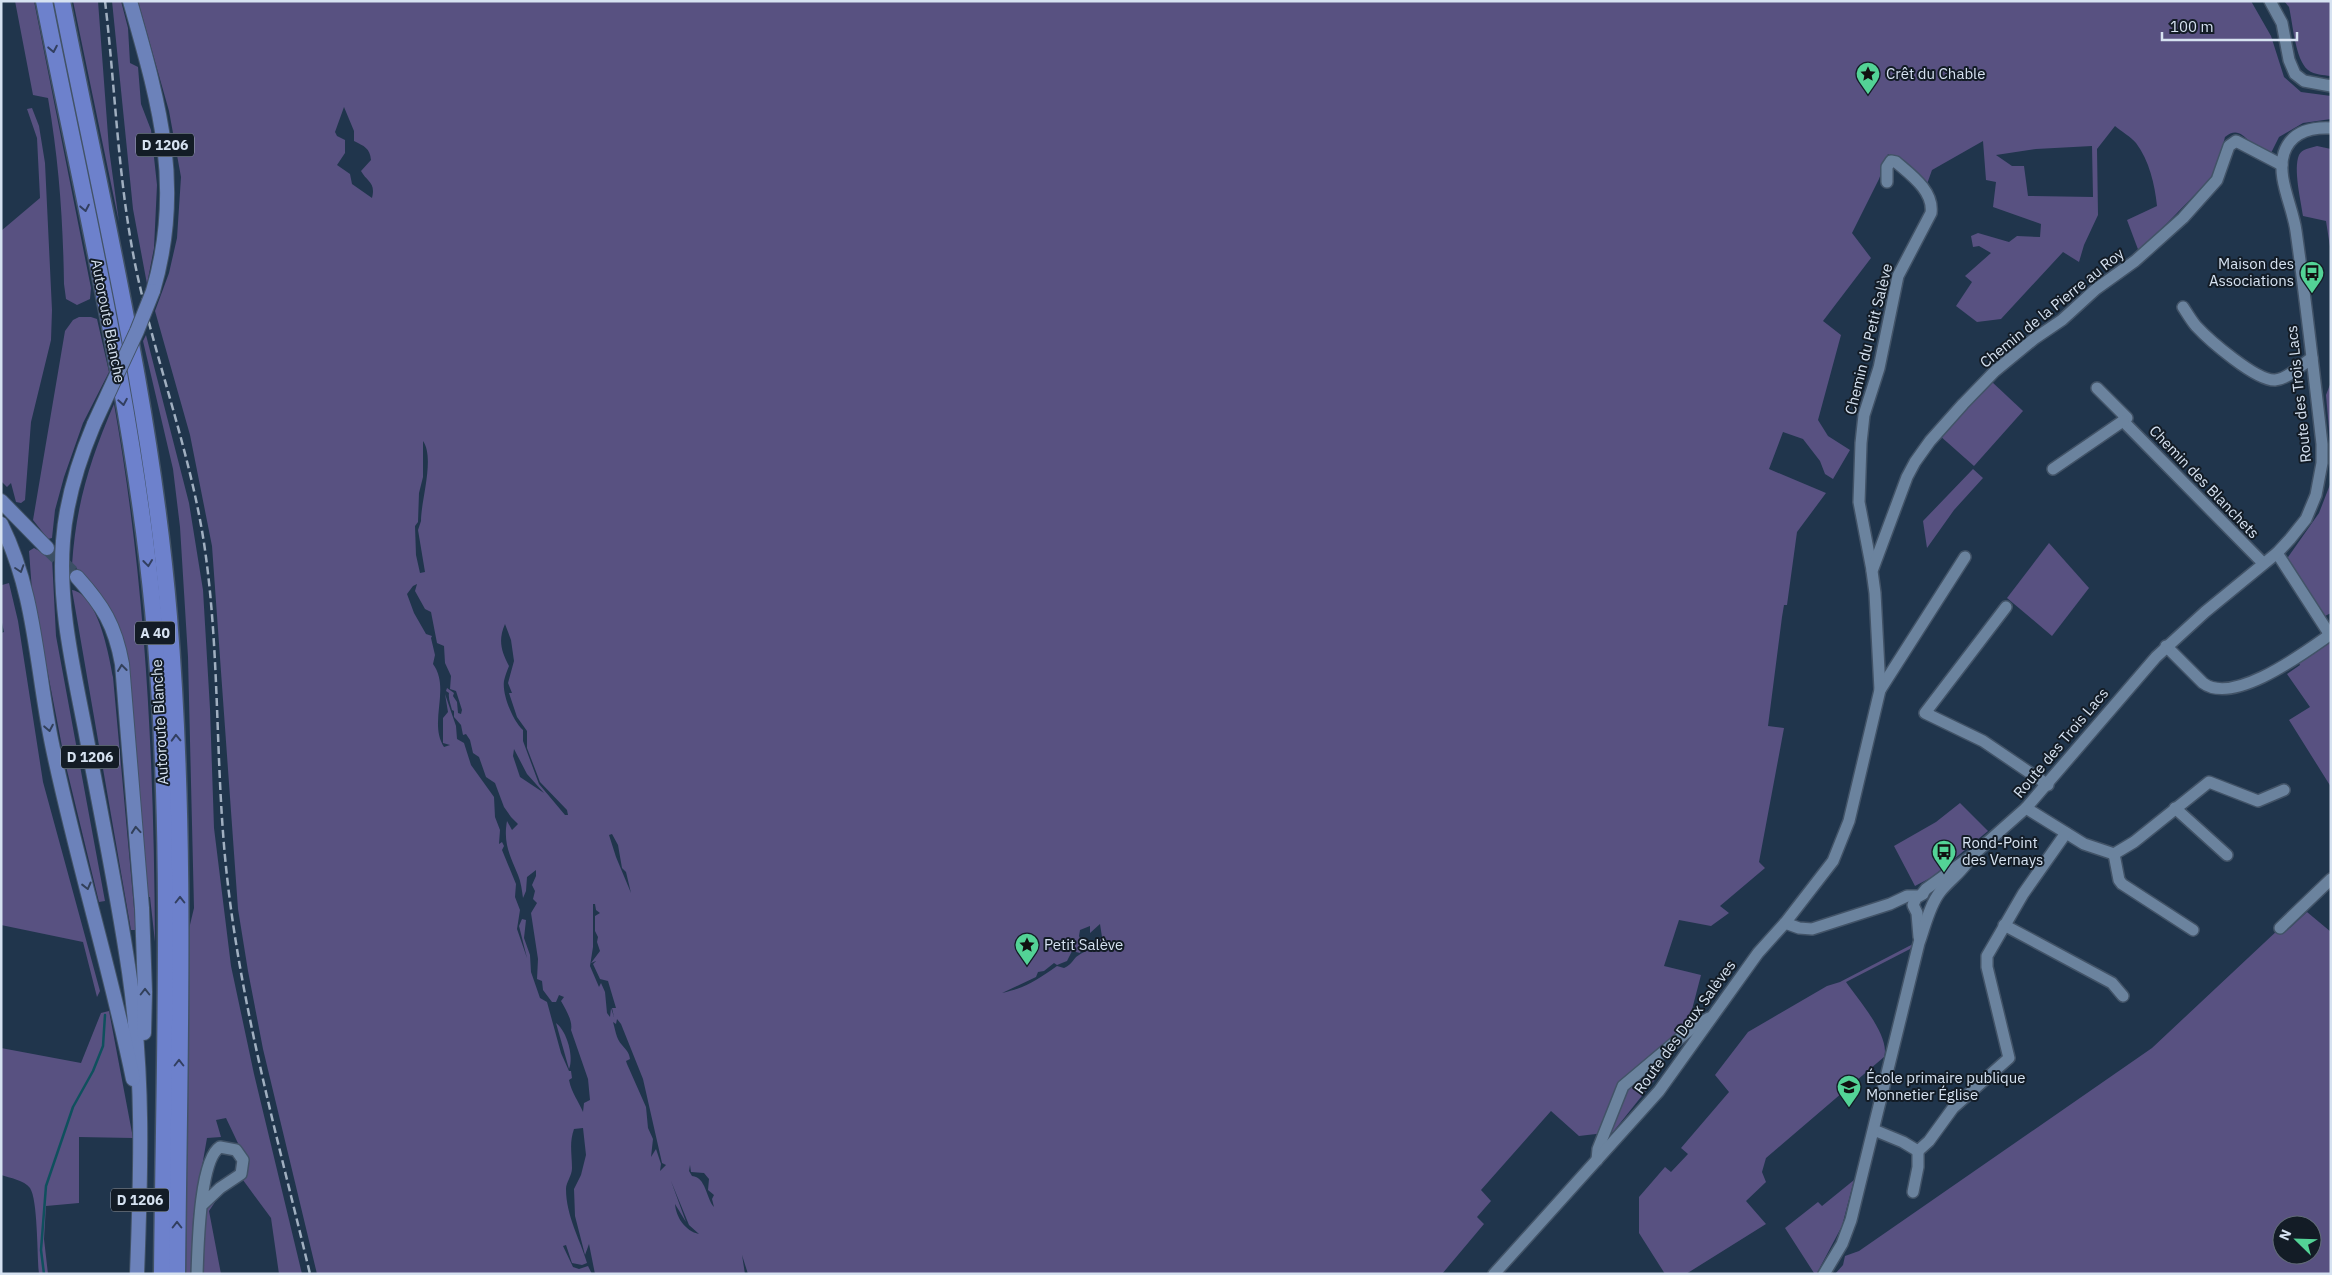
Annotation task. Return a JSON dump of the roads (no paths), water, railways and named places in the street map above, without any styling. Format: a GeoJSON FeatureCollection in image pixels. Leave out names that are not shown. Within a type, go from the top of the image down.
{"type":"FeatureCollection","features":[{"type":"Feature","properties":{"kind":"highway","name":"Autoroute Blanche"},"geometry":{"type":"LineString","coordinates":[[44,1],[123,398],[141,509],[153,615],[160,719],[164,843],[162,1274]]}},
{"type":"Feature","properties":{"kind":"highway","name":"Autoroute Blanche"},"geometry":{"type":"LineString","coordinates":[[62,1],[144,421],[158,514],[169,615],[176,719],[179,854],[177,1274]]}},
{"type":"Feature","properties":{"kind":"main road","name":"D 1206"},"geometry":{"type":"LineString","coordinates":[[130,1],[156,97],[167,160],[168,200],[166,232],[153,291],[80,457],[67,507],[62,556],[63,600],[72,660],[114,876],[129,970],[141,1093],[142,1125],[137,1274]]}},
{"type":"Feature","properties":{"kind":"main road"},"geometry":{"type":"LineString","coordinates":[[1,501],[46,548]]}},
{"type":"Feature","properties":{"kind":"main road"},"geometry":{"type":"LineString","coordinates":[[1,524],[17,558],[27,590],[52,744],[121,1020],[142,1125]]}},
{"type":"Feature","properties":{"kind":"main road"},"geometry":{"type":"LineString","coordinates":[[77,577],[107,615],[116,636],[122,664],[142,908],[145,992],[141,1093]]}},
{"type":"Feature","properties":{"kind":"street"},"geometry":{"type":"LineString","coordinates":[[2270,1],[2282,23],[2289,60],[2295,74],[2304,81],[2331,86]]}},
{"type":"Feature","properties":{"kind":"street"},"geometry":{"type":"LineString","coordinates":[[2282,165],[2286,149],[2294,137],[2308,130],[2331,128]]}},
{"type":"Feature","properties":{"kind":"street","name":"Chemin de la Pierre au Roy"},"geometry":{"type":"LineString","coordinates":[[1785,923],[1828,869],[1841,842],[1854,803],[1880,690],[1875,593],[1872,572],[1907,477],[1915,462],[1930,441],[1995,372],[2034,339],[2062,320],[2096,289],[2135,261],[2183,218],[2217,180],[2230,144],[2236,141],[2282,165]]}},
{"type":"Feature","properties":{"kind":"street","name":"Chemin du Petit Salève"},"geometry":{"type":"LineString","coordinates":[[1872,572],[1860,502],[1861,443],[1864,415],[1878,368],[1898,276],[1931,214],[1932,208],[1921,184],[1896,162],[1891,161],[1887,167],[1887,182]]}},
{"type":"Feature","properties":{"kind":"street","name":"Route des Trois Lacs"},"geometry":{"type":"LineString","coordinates":[[1919,895],[1973,855],[2026,808],[2048,785],[2128,688],[2166,646],[2277,553],[2306,519],[2320,481],[2322,444],[2296,229],[2282,165]]}},
{"type":"Feature","properties":{"kind":"street"},"geometry":{"type":"LineString","coordinates":[[2182,307],[2196,326],[2218,346],[2246,367],[2265,378],[2281,379],[2312,358]]}},
{"type":"Feature","properties":{"kind":"street","name":"Chemin des Blanchets"},"geometry":{"type":"LineString","coordinates":[[2097,388],[2127,418],[2123,421],[2263,563]]}},
{"type":"Feature","properties":{"kind":"street"},"geometry":{"type":"LineString","coordinates":[[2053,469],[2123,421]]}},
{"type":"Feature","properties":{"kind":"street"},"geometry":{"type":"LineString","coordinates":[[2166,646],[2203,683],[2216,688],[2246,684],[2282,666],[2330,635],[2277,553]]}},
{"type":"Feature","properties":{"kind":"street"},"geometry":{"type":"LineString","coordinates":[[1880,690],[1965,558]]}},
{"type":"Feature","properties":{"kind":"street"},"geometry":{"type":"LineString","coordinates":[[2006,607],[1925,713],[1978,738],[2048,785]]}},
{"type":"Feature","properties":{"kind":"street"},"geometry":{"type":"LineString","coordinates":[[2026,808],[2084,844],[2114,854],[2134,842],[2209,782],[2258,801],[2284,790]]}},
{"type":"Feature","properties":{"kind":"street"},"geometry":{"type":"LineString","coordinates":[[2175,808],[2227,855]]}},
{"type":"Feature","properties":{"kind":"street"},"geometry":{"type":"LineString","coordinates":[[1913,1192],[1918,1167],[1918,1151],[1929,1141],[1945,1119],[1967,1095],[2009,1058],[1986,963],[1990,948],[2023,894],[2066,833]]}},
{"type":"Feature","properties":{"kind":"street"},"geometry":{"type":"LineString","coordinates":[[2114,854],[2119,880],[2122,884],[2193,930]]}},
{"type":"Feature","properties":{"kind":"street","name":"Route des Trois Lacs"},"geometry":{"type":"LineString","coordinates":[[1824,1274],[1848,1231],[1919,943],[1931,908],[1941,891],[1954,880],[1973,855]]}},
{"type":"Feature","properties":{"kind":"street"},"geometry":{"type":"LineString","coordinates":[[2280,928],[2331,878]]}},
{"type":"Feature","properties":{"kind":"street"},"geometry":{"type":"LineString","coordinates":[[1916,911],[1913,902],[1919,895]]}},
{"type":"Feature","properties":{"kind":"street"},"geometry":{"type":"LineString","coordinates":[[1785,923],[1798,928],[1812,928],[1890,904],[1907,896],[1929,896],[1931,908],[1924,915],[1890,904]]}},
{"type":"Feature","properties":{"kind":"street","name":"Route des Trois Lacs"},"geometry":{"type":"LineString","coordinates":[[1916,911],[1919,943]]}},
{"type":"Feature","properties":{"kind":"street","name":"Route des Deux Salèves"},"geometry":{"type":"LineString","coordinates":[[1500,1271],[1534,1227],[1664,1085],[1758,953],[1785,923]]}},
{"type":"Feature","properties":{"kind":"street"},"geometry":{"type":"LineString","coordinates":[[2004,925],[2112,983],[2123,996]]}},
{"type":"Feature","properties":{"kind":"street"},"geometry":{"type":"LineString","coordinates":[[1597,1160],[1598,1149],[1623,1086],[1692,1028],[1713,1016]]}},
{"type":"Feature","properties":{"kind":"street"},"geometry":{"type":"LineString","coordinates":[[1874,1130],[1903,1142],[1918,1151]]}},
{"type":"Feature","properties":{"kind":"street"},"geometry":{"type":"LineString","coordinates":[[198,1274],[202,1205],[204,1184],[212,1156],[220,1147],[236,1150],[243,1160],[241,1174],[220,1188],[202,1205]]}},
{"type":"Feature","properties":{"kind":"waterway"},"geometry":{"type":"LineString","coordinates":[[44,1274],[41,1250],[46,1186],[73,1107],[93,1071],[103,1046],[105,1015]]}},
{"type":"Feature","properties":{"kind":"tunnel"},"geometry":{"type":"LineString","coordinates":[[47,548],[77,577]]}},
{"type":"Feature","properties":{"kind":"railway"},"geometry":{"type":"LineString","coordinates":[[105,1],[122,175],[131,244],[146,311],[191,476],[204,543],[213,624],[220,786],[232,919],[261,1072],[310,1274]]}},
{"type":"Feature","properties":{"kind":"place","name":"Crêt du Chable"},"geometry":{"type":"Point","coordinates":[1868,95]}},
{"type":"Feature","properties":{"kind":"place","name":"Maison des Associations"},"geometry":{"type":"Point","coordinates":[2312,294]}},
{"type":"Feature","properties":{"kind":"place","name":"Rond-Point des Vernays"},"geometry":{"type":"Point","coordinates":[1944,873]}},
{"type":"Feature","properties":{"kind":"place","name":"Petit Salève"},"geometry":{"type":"Point","coordinates":[1027,966]}},
{"type":"Feature","properties":{"kind":"place","name":"École primaire publique Monnetier Église"},"geometry":{"type":"Point","coordinates":[1849,1108]}}]}
